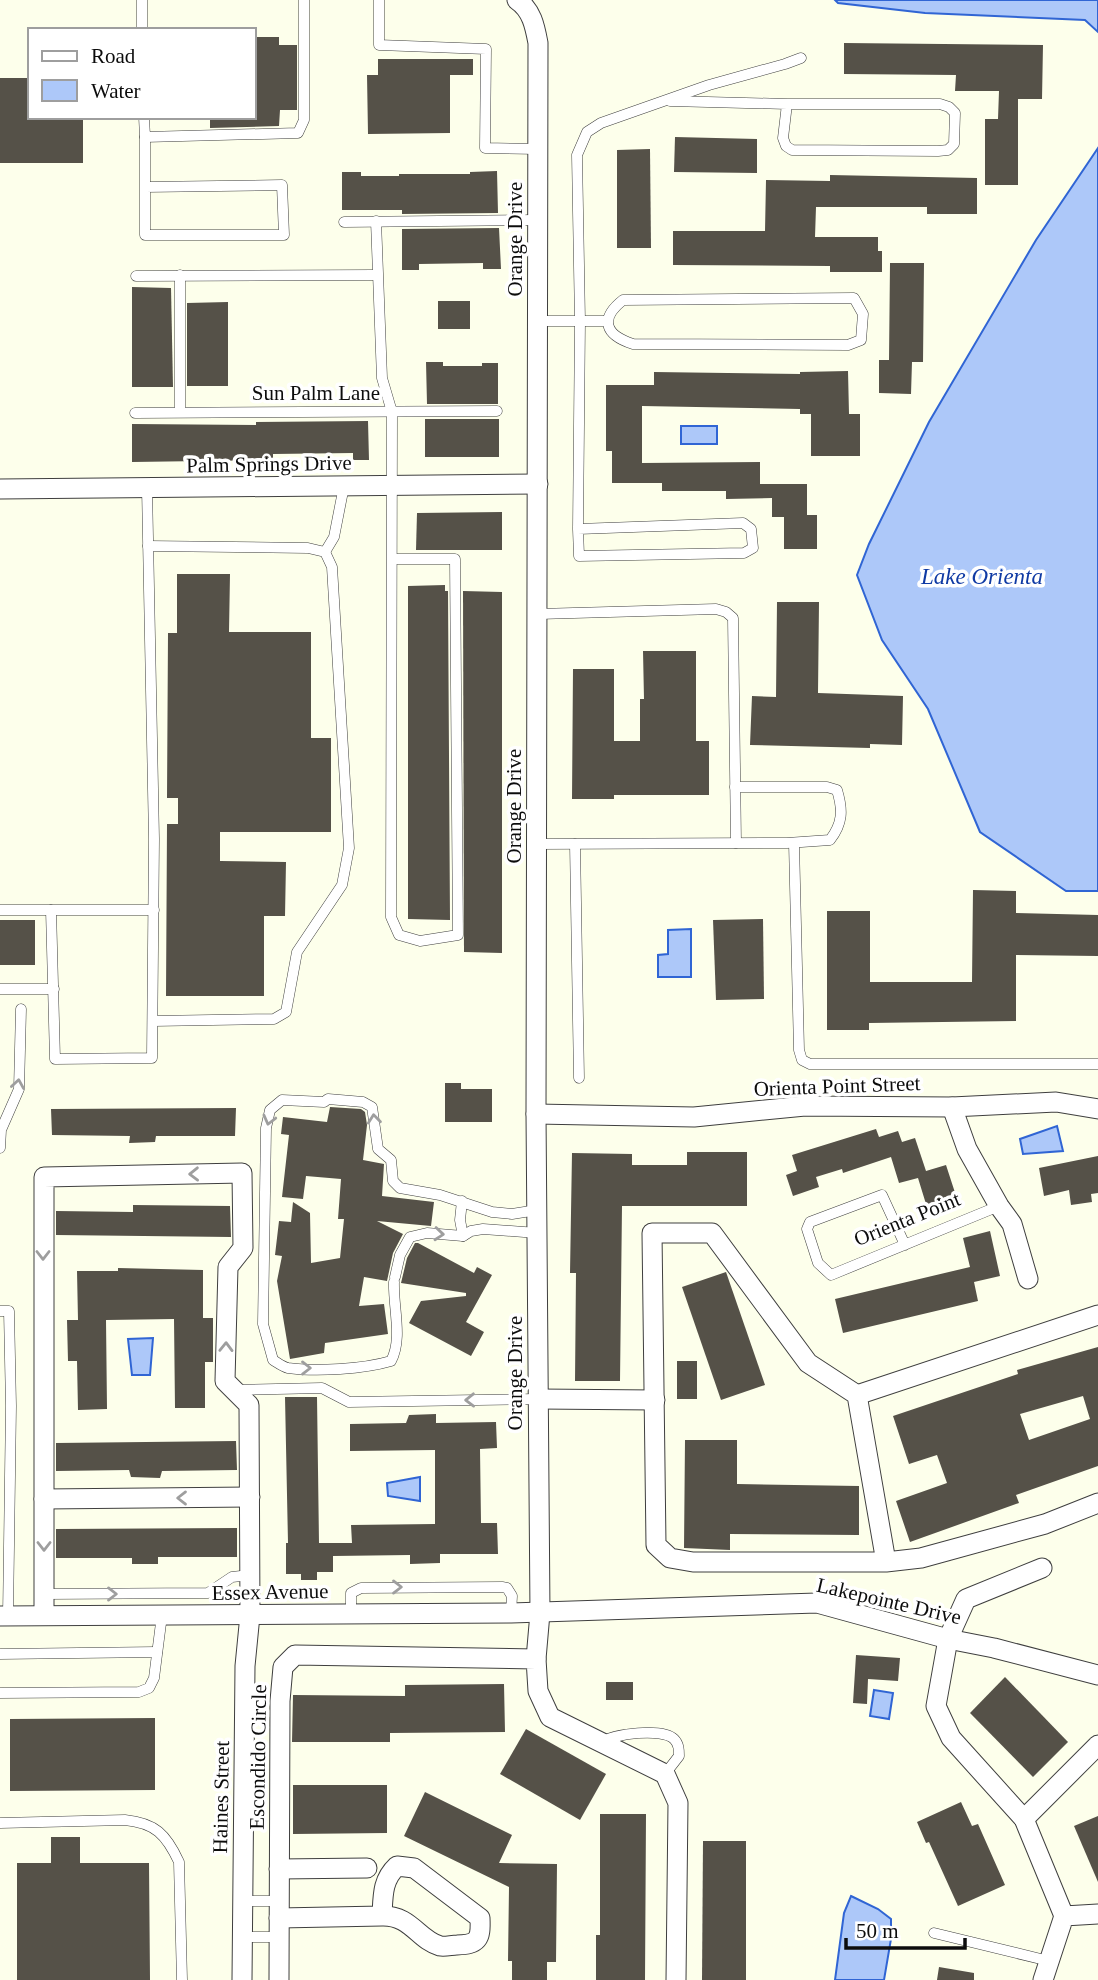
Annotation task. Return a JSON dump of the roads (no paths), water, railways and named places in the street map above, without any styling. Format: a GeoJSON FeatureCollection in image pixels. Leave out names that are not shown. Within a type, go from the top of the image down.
{"type":"FeatureCollection","features":[{"type":"Feature","properties":{"kind":"street","name":"Orange Drive"},"geometry":{"type":"LineString","coordinates":[[521,1],[533,19],[538,43],[536,1114],[540,1613]]}},
{"type":"Feature","properties":{"kind":"street","name":"Palm Springs Drive"},"geometry":{"type":"LineString","coordinates":[[0,489],[538,484]]}},
{"type":"Feature","properties":{"kind":"street","name":"Orienta Point Street"},"geometry":{"type":"LineString","coordinates":[[536,1114],[694,1117],[805,1106],[952,1107],[1056,1102],[1098,1109]]}},
{"type":"Feature","properties":{"kind":"street","name":"Orienta Point"},"geometry":{"type":"LineString","coordinates":[[952,1107],[967,1149],[1012,1224],[1028,1279]]}},
{"type":"Feature","properties":{"kind":"street"},"geometry":{"type":"LineString","coordinates":[[44,1615],[44,1177],[243,1174],[243,1248],[228,1266],[225,1381],[234,1390]]}},
{"type":"Feature","properties":{"kind":"street"},"geometry":{"type":"LineString","coordinates":[[886,1562],[857,1395],[808,1363],[712,1233],[652,1233],[656,1545],[670,1558],[693,1562],[886,1562],[921,1558],[1032,1528],[1098,1503]]}},
{"type":"Feature","properties":{"kind":"street"},"geometry":{"type":"LineString","coordinates":[[857,1395],[1098,1315]]}},
{"type":"Feature","properties":{"kind":"street","name":"Haines Street"},"geometry":{"type":"LineString","coordinates":[[234,1390],[249,1405],[250,1615],[245,1666],[242,1980]]}},
{"type":"Feature","properties":{"kind":"street"},"geometry":{"type":"LineString","coordinates":[[538,1399],[655,1400]]}},
{"type":"Feature","properties":{"kind":"street"},"geometry":{"type":"LineString","coordinates":[[44,1499],[250,1497]]}},
{"type":"Feature","properties":{"kind":"street"},"geometry":{"type":"LineString","coordinates":[[1042,1568],[966,1599],[948,1639],[936,1706],[951,1738],[1024,1819],[1064,1916],[1046,1970]]}},
{"type":"Feature","properties":{"kind":"street","name":"Lakepointe Drive"},"geometry":{"type":"LineString","coordinates":[[540,1613],[817,1604],[1098,1675]]}},
{"type":"Feature","properties":{"kind":"street"},"geometry":{"type":"LineString","coordinates":[[540,1613],[536,1659],[538,1691],[550,1717],[665,1774],[678,1802],[676,1980]]}},
{"type":"Feature","properties":{"kind":"street","name":"Essex Avenue"},"geometry":{"type":"LineString","coordinates":[[4,1616],[540,1613]]}},
{"type":"Feature","properties":{"kind":"street","name":"Escondido Circle"},"geometry":{"type":"LineString","coordinates":[[279,1980],[280,1701],[283,1667],[295,1655],[536,1659]]}},
{"type":"Feature","properties":{"kind":"street"},"geometry":{"type":"LineString","coordinates":[[1024,1819],[1098,1745]]}},
{"type":"Feature","properties":{"kind":"street"},"geometry":{"type":"LineString","coordinates":[[279,1919],[382,1916],[393,1915],[441,1946],[472,1944],[478,1940],[481,1926],[480,1918],[414,1868],[397,1866],[388,1874],[383,1888],[382,1916]]}},
{"type":"Feature","properties":{"kind":"street"},"geometry":{"type":"LineString","coordinates":[[279,1869],[367,1868]]}},
{"type":"Feature","properties":{"kind":"street"},"geometry":{"type":"LineString","coordinates":[[1064,1916],[1098,1914]]}},
{"type":"Feature","properties":{"kind":"lane"},"geometry":{"type":"LineString","coordinates":[[142,0],[142,28]]}},
{"type":"Feature","properties":{"kind":"lane"},"geometry":{"type":"LineString","coordinates":[[145,137],[298,133],[303,120],[304,0]]}},
{"type":"Feature","properties":{"kind":"lane"},"geometry":{"type":"LineString","coordinates":[[379,0],[379,45],[486,48],[485,148],[538,149]]}},
{"type":"Feature","properties":{"kind":"lane"},"geometry":{"type":"LineString","coordinates":[[578,529],[743,523],[751,529],[753,548],[744,554],[579,556],[578,529],[580,321],[577,155],[587,132],[601,123],[801,58]]}},
{"type":"Feature","properties":{"kind":"lane"},"geometry":{"type":"LineString","coordinates":[[663,101],[940,104],[955,113],[954,144],[948,150],[937,151],[792,150],[786,146],[783,138],[787,104]]}},
{"type":"Feature","properties":{"kind":"lane"},"geometry":{"type":"LineString","coordinates":[[144,119],[145,235],[284,235],[282,185],[145,187]]}},
{"type":"Feature","properties":{"kind":"lane"},"geometry":{"type":"LineString","coordinates":[[344,222],[538,220]]}},
{"type":"Feature","properties":{"kind":"lane"},"geometry":{"type":"LineString","coordinates":[[376,221],[382,379],[392,412],[391,917],[399,935],[419,942],[458,935],[455,559],[393,559]]}},
{"type":"Feature","properties":{"kind":"lane"},"geometry":{"type":"LineString","coordinates":[[180,275],[180,412]]}},
{"type":"Feature","properties":{"kind":"lane"},"geometry":{"type":"LineString","coordinates":[[136,276],[376,275]]}},
{"type":"Feature","properties":{"kind":"lane"},"geometry":{"type":"LineString","coordinates":[[854,298],[863,314],[861,340],[848,345],[633,344],[618,339],[607,321],[611,310],[623,300],[854,298]]}},
{"type":"Feature","properties":{"kind":"lane"},"geometry":{"type":"LineString","coordinates":[[538,321],[607,321]]}},
{"type":"Feature","properties":{"kind":"lane","name":"Sun Palm Lane"},"geometry":{"type":"LineString","coordinates":[[135,413],[497,411]]}},
{"type":"Feature","properties":{"kind":"lane"},"geometry":{"type":"LineString","coordinates":[[325,552],[334,537],[344,486]]}},
{"type":"Feature","properties":{"kind":"lane"},"geometry":{"type":"LineString","coordinates":[[51,910],[55,1059],[152,1058],[154,910],[147,488]]}},
{"type":"Feature","properties":{"kind":"lane"},"geometry":{"type":"LineString","coordinates":[[148,546],[308,548],[325,552]]}},
{"type":"Feature","properties":{"kind":"lane"},"geometry":{"type":"LineString","coordinates":[[153,1021],[274,1019],[286,1012],[297,952],[342,885],[348,848],[332,567],[325,552]]}},
{"type":"Feature","properties":{"kind":"lane"},"geometry":{"type":"LineString","coordinates":[[538,614],[716,609],[733,618],[736,843]]}},
{"type":"Feature","properties":{"kind":"lane"},"geometry":{"type":"LineString","coordinates":[[537,844],[794,843],[831,840],[837,831],[843,811],[837,790],[827,787],[735,787]]}},
{"type":"Feature","properties":{"kind":"lane"},"geometry":{"type":"LineString","coordinates":[[794,843],[799,1050],[802,1060],[810,1064],[1098,1064]]}},
{"type":"Feature","properties":{"kind":"lane"},"geometry":{"type":"LineString","coordinates":[[575,844],[579,1078]]}},
{"type":"Feature","properties":{"kind":"lane"},"geometry":{"type":"LineString","coordinates":[[0,911],[154,910]]}},
{"type":"Feature","properties":{"kind":"lane"},"geometry":{"type":"LineString","coordinates":[[0,989],[54,989]]}},
{"type":"Feature","properties":{"kind":"lane"},"geometry":{"type":"LineString","coordinates":[[1,1148],[1,1128],[19,1090],[21,1009]]}},
{"type":"Feature","properties":{"kind":"lane"},"geometry":{"type":"LineString","coordinates":[[537,1210],[512,1214],[492,1212],[462,1201],[400,1188],[393,1181],[391,1160],[378,1149],[372,1107],[363,1102],[328,1099],[324,1102],[282,1100],[270,1110],[266,1128],[263,1324],[273,1360],[286,1367],[307,1368],[370,1367],[391,1362],[396,1353],[395,1280],[400,1255],[410,1237],[427,1233],[463,1236],[471,1231],[484,1229],[537,1233]]}},
{"type":"Feature","properties":{"kind":"lane","name":"Orienta Point"},"geometry":{"type":"LineString","coordinates":[[905,1245],[882,1195],[810,1222],[807,1229],[818,1263],[831,1275],[905,1245],[999,1206]]}},
{"type":"Feature","properties":{"kind":"lane"},"geometry":{"type":"LineString","coordinates":[[462,1201],[460,1220],[463,1236]]}},
{"type":"Feature","properties":{"kind":"lane"},"geometry":{"type":"LineString","coordinates":[[0,1311],[9,1311],[5,1382],[4,1616]]}},
{"type":"Feature","properties":{"kind":"lane"},"geometry":{"type":"LineString","coordinates":[[234,1390],[322,1388],[348,1402],[538,1399]]}},
{"type":"Feature","properties":{"kind":"lane"},"geometry":{"type":"LineString","coordinates":[[44,1594],[208,1593],[232,1577],[250,1575]]}},
{"type":"Feature","properties":{"kind":"lane"},"geometry":{"type":"LineString","coordinates":[[351,1614],[351,1593],[361,1588],[489,1587],[507,1588],[512,1596],[511,1614]]}},
{"type":"Feature","properties":{"kind":"lane"},"geometry":{"type":"LineString","coordinates":[[0,1693],[139,1692],[149,1688],[153,1678],[162,1615]]}},
{"type":"Feature","properties":{"kind":"lane"},"geometry":{"type":"LineString","coordinates":[[0,1654],[157,1652]]}},
{"type":"Feature","properties":{"kind":"lane"},"geometry":{"type":"LineString","coordinates":[[601,1743],[615,1735],[656,1733],[670,1736],[679,1747],[680,1756],[665,1774]]}},
{"type":"Feature","properties":{"kind":"lane"},"geometry":{"type":"LineString","coordinates":[[0,1823],[125,1820],[144,1822],[160,1832],[172,1846],[179,1862],[182,1980]]}},
{"type":"Feature","properties":{"kind":"lane"},"geometry":{"type":"LineString","coordinates":[[243,1901],[279,1919]]}},
{"type":"Feature","properties":{"kind":"lane"},"geometry":{"type":"LineString","coordinates":[[243,1937],[279,1919]]}},
{"type":"Feature","properties":{"kind":"lane"},"geometry":{"type":"LineString","coordinates":[[934,1933],[1046,1970]]}},
{"type":"Feature","properties":{"kind":"water"},"geometry":{"type":"Polygon","coordinates":[[[835,0],[1098,0],[1098,32],[1085,20],[925,13],[838,3],[835,0]]]}},
{"type":"Feature","properties":{"kind":"water","name":"Lake Orienta"},"geometry":{"type":"Polygon","coordinates":[[[1098,148],[1098,891],[1066,891],[980,832],[928,709],[882,640],[857,575],[869,544],[929,422],[1036,240],[1098,148]]]}},
{"type":"Feature","properties":{"kind":"water"},"geometry":{"type":"Polygon","coordinates":[[[681,426],[717,426],[717,444],[681,444],[681,426]]]}},
{"type":"Feature","properties":{"kind":"water"},"geometry":{"type":"Polygon","coordinates":[[[691,929],[691,977],[658,977],[658,955],[668,954],[668,930],[691,929]]]}},
{"type":"Feature","properties":{"kind":"water"},"geometry":{"type":"Polygon","coordinates":[[[1057,1126],[1063,1151],[1023,1154],[1020,1139],[1057,1126]]]}},
{"type":"Feature","properties":{"kind":"water"},"geometry":{"type":"Polygon","coordinates":[[[153,1338],[150,1375],[132,1375],[128,1339],[153,1338]]]}},
{"type":"Feature","properties":{"kind":"water"},"geometry":{"type":"Polygon","coordinates":[[[420,1477],[420,1501],[388,1496],[387,1483],[420,1477]]]}},
{"type":"Feature","properties":{"kind":"water"},"geometry":{"type":"Polygon","coordinates":[[[874,1690],[893,1693],[889,1719],[870,1716],[874,1690]]]}},
{"type":"Feature","properties":{"kind":"water"},"geometry":{"type":"Polygon","coordinates":[[[851,1896],[878,1909],[891,1919],[891,1939],[884,1980],[835,1980],[844,1913],[851,1896]]]}}]}
